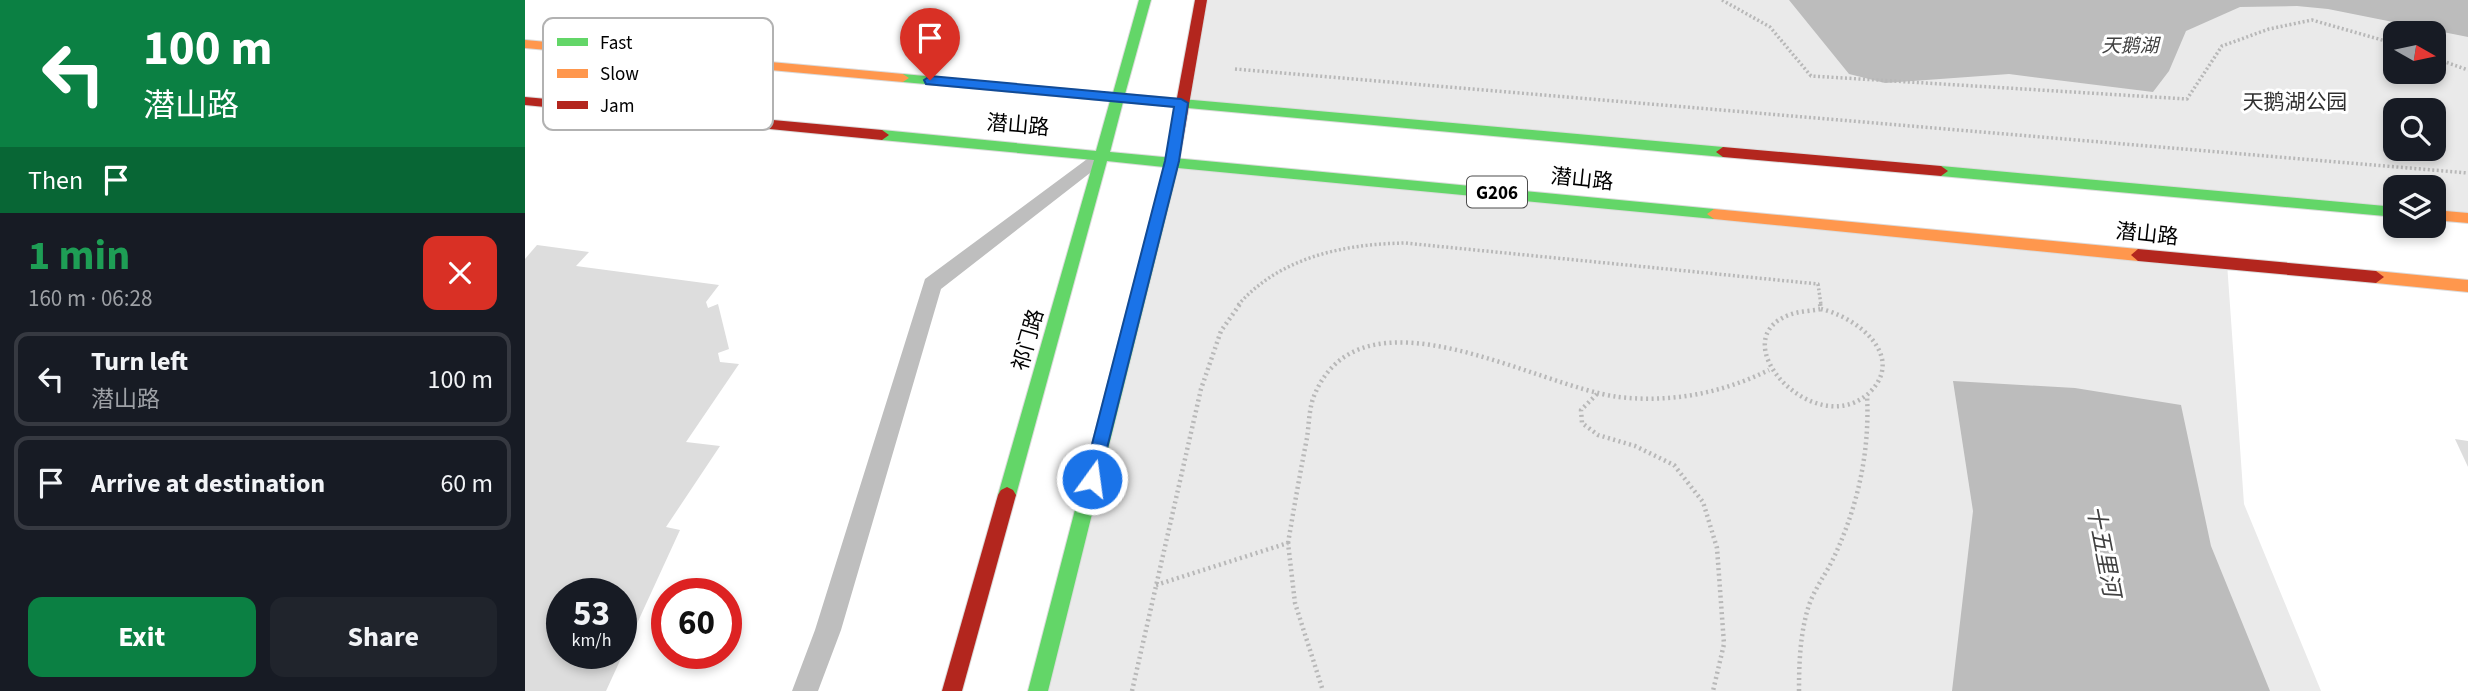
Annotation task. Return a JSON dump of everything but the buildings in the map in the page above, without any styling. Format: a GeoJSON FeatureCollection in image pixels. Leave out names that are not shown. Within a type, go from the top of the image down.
{"type":"FeatureCollection","features":[{"type":"Feature","properties":{"kind":"main road","name":"祁门路"},"geometry":{"type":"LineString","coordinates":[[952,691],[1145,0]]}},
{"type":"Feature","properties":{"kind":"main road"},"geometry":{"type":"LineString","coordinates":[[1038,691],[1172,161],[1201,0]]}},
{"type":"Feature","properties":{"kind":"main road","name":"潜山路"},"geometry":{"type":"LineString","coordinates":[[525,44],[543,46]]}},
{"type":"Feature","properties":{"kind":"main road","name":"潜山路"},"geometry":{"type":"LineString","coordinates":[[773,67],[2383,211]]}},
{"type":"Feature","properties":{"kind":"main road","name":"潜山路"},"geometry":{"type":"LineString","coordinates":[[525,101],[543,103]]}},
{"type":"Feature","properties":{"kind":"main road","name":"潜山路"},"geometry":{"type":"LineString","coordinates":[[773,124],[2468,286]]}},
{"type":"Feature","properties":{"kind":"main road"},"geometry":{"type":"LineString","coordinates":[[2446,216],[2468,218]]}},
{"type":"Feature","properties":{"kind":"lane"},"geometry":{"type":"LineString","coordinates":[[805,691],[828,630],[932,285],[1102,154]]}},
{"type":"Feature","properties":{"kind":"path"},"geometry":{"type":"LineString","coordinates":[[1722,0],[1770,27],[1811,76],[2187,99],[2222,46],[2269,29],[2312,20],[2383,40]]}},
{"type":"Feature","properties":{"kind":"path"},"geometry":{"type":"LineString","coordinates":[[2447,63],[2468,70]]}},
{"type":"Feature","properties":{"kind":"path"},"geometry":{"type":"LineString","coordinates":[[1235,69],[2468,173]]}},
{"type":"Feature","properties":{"kind":"path"},"geometry":{"type":"LineString","coordinates":[[1132,691],[1201,389],[1213,352],[1231,313],[1263,283],[1301,261],[1338,248],[1371,243],[1405,243],[1818,284],[1821,309]]}},
{"type":"Feature","properties":{"kind":"path"},"geometry":{"type":"LineString","coordinates":[[1821,309],[1841,314],[1859,324],[1873,337],[1881,353],[1883,370],[1878,384],[1867,395],[1852,402],[1834,405],[1814,402],[1796,395],[1769,370],[1764,355],[1764,340],[1771,326],[1784,315],[1801,310],[1821,309]]}},
{"type":"Feature","properties":{"kind":"path"},"geometry":{"type":"LineString","coordinates":[[1323,691],[1295,603],[1288,543],[1314,396],[1323,374],[1342,355],[1370,346],[1410,341],[1451,348],[1597,394],[1646,399],[1695,397],[1738,387],[1769,370]]}},
{"type":"Feature","properties":{"kind":"path"},"geometry":{"type":"LineString","coordinates":[[1597,394],[1581,410],[1582,423],[1598,435],[1635,446],[1674,465],[1703,502],[1717,548],[1724,644],[1713,691]]}},
{"type":"Feature","properties":{"kind":"path"},"geometry":{"type":"LineString","coordinates":[[1800,691],[1799,648],[1809,604],[1834,557],[1861,483],[1870,430],[1867,395]]}},
{"type":"Feature","properties":{"kind":"path"},"geometry":{"type":"LineString","coordinates":[[1156,585],[1288,543]]}},
{"type":"Feature","properties":{"kind":"green space","name":"天鹅湖公园"},"geometry":{"type":"Polygon","coordinates":[[[1201,0],[2468,0],[2468,218],[2446,216],[2446,175],[2383,175],[2383,211],[1181,103],[1201,0]]]}},
{"type":"Feature","properties":{"kind":"green space"},"geometry":{"type":"Polygon","coordinates":[[[1172,161],[2227,263],[2244,504],[2321,691],[1038,691],[1172,161]]]}},
{"type":"Feature","properties":{"kind":"water","name":"天鹅湖"},"geometry":{"type":"Polygon","coordinates":[[[1789,0],[2468,0],[2468,37],[2447,33],[2447,21],[2388,21],[2297,6],[2240,7],[2186,31],[2169,71],[2153,92],[2009,74],[1885,83],[1849,74],[1789,0]]]}},
{"type":"Feature","properties":{"kind":"water","name":"十五里河"},"geometry":{"type":"Polygon","coordinates":[[[1953,381],[2075,388],[2181,405],[2211,546],[2270,691],[1952,691],[1973,511],[1953,381]]]}},
{"type":"Feature","properties":{"kind":"traffic: fast"},"geometry":{"type":"LineString","coordinates":[[1007,495],[1145,0]]}},
{"type":"Feature","properties":{"kind":"traffic: fast"},"geometry":{"type":"LineString","coordinates":[[903,78],[1723,152]]}},
{"type":"Feature","properties":{"kind":"traffic: fast"},"geometry":{"type":"LineString","coordinates":[[882,135],[1714,214]]}},
{"type":"Feature","properties":{"kind":"traffic: fast"},"geometry":{"type":"LineString","coordinates":[[1038,691],[1172,163]]}},
{"type":"Feature","properties":{"kind":"traffic: fast"},"geometry":{"type":"LineString","coordinates":[[1941,171],[2383,211]]}},
{"type":"Feature","properties":{"kind":"traffic: slow"},"geometry":{"type":"LineString","coordinates":[[525,44],[543,46]]}},
{"type":"Feature","properties":{"kind":"traffic: slow"},"geometry":{"type":"LineString","coordinates":[[773,66],[903,78]]}},
{"type":"Feature","properties":{"kind":"traffic: slow"},"geometry":{"type":"LineString","coordinates":[[1714,214],[2138,255]]}},
{"type":"Feature","properties":{"kind":"traffic: slow"},"geometry":{"type":"LineString","coordinates":[[2446,216],[2468,218]]}},
{"type":"Feature","properties":{"kind":"traffic: slow"},"geometry":{"type":"LineString","coordinates":[[2376,277],[2468,286]]}},
{"type":"Feature","properties":{"kind":"traffic: jam"},"geometry":{"type":"LineString","coordinates":[[1172,163],[1201,0]]}},
{"type":"Feature","properties":{"kind":"traffic: jam"},"geometry":{"type":"LineString","coordinates":[[525,101],[543,103]]}},
{"type":"Feature","properties":{"kind":"traffic: jam"},"geometry":{"type":"LineString","coordinates":[[773,125],[882,135]]}},
{"type":"Feature","properties":{"kind":"traffic: jam"},"geometry":{"type":"LineString","coordinates":[[1723,152],[1941,171]]}},
{"type":"Feature","properties":{"kind":"traffic: jam"},"geometry":{"type":"LineString","coordinates":[[2138,255],[2376,277]]}},
{"type":"Feature","properties":{"kind":"traffic: jam"},"geometry":{"type":"LineString","coordinates":[[952,691],[1007,495]]}},
{"type":"Feature","properties":{"kind":"route"},"geometry":{"type":"LineString","coordinates":[[930,80],[1181,103],[1172,161],[1092,479]]}}]}
